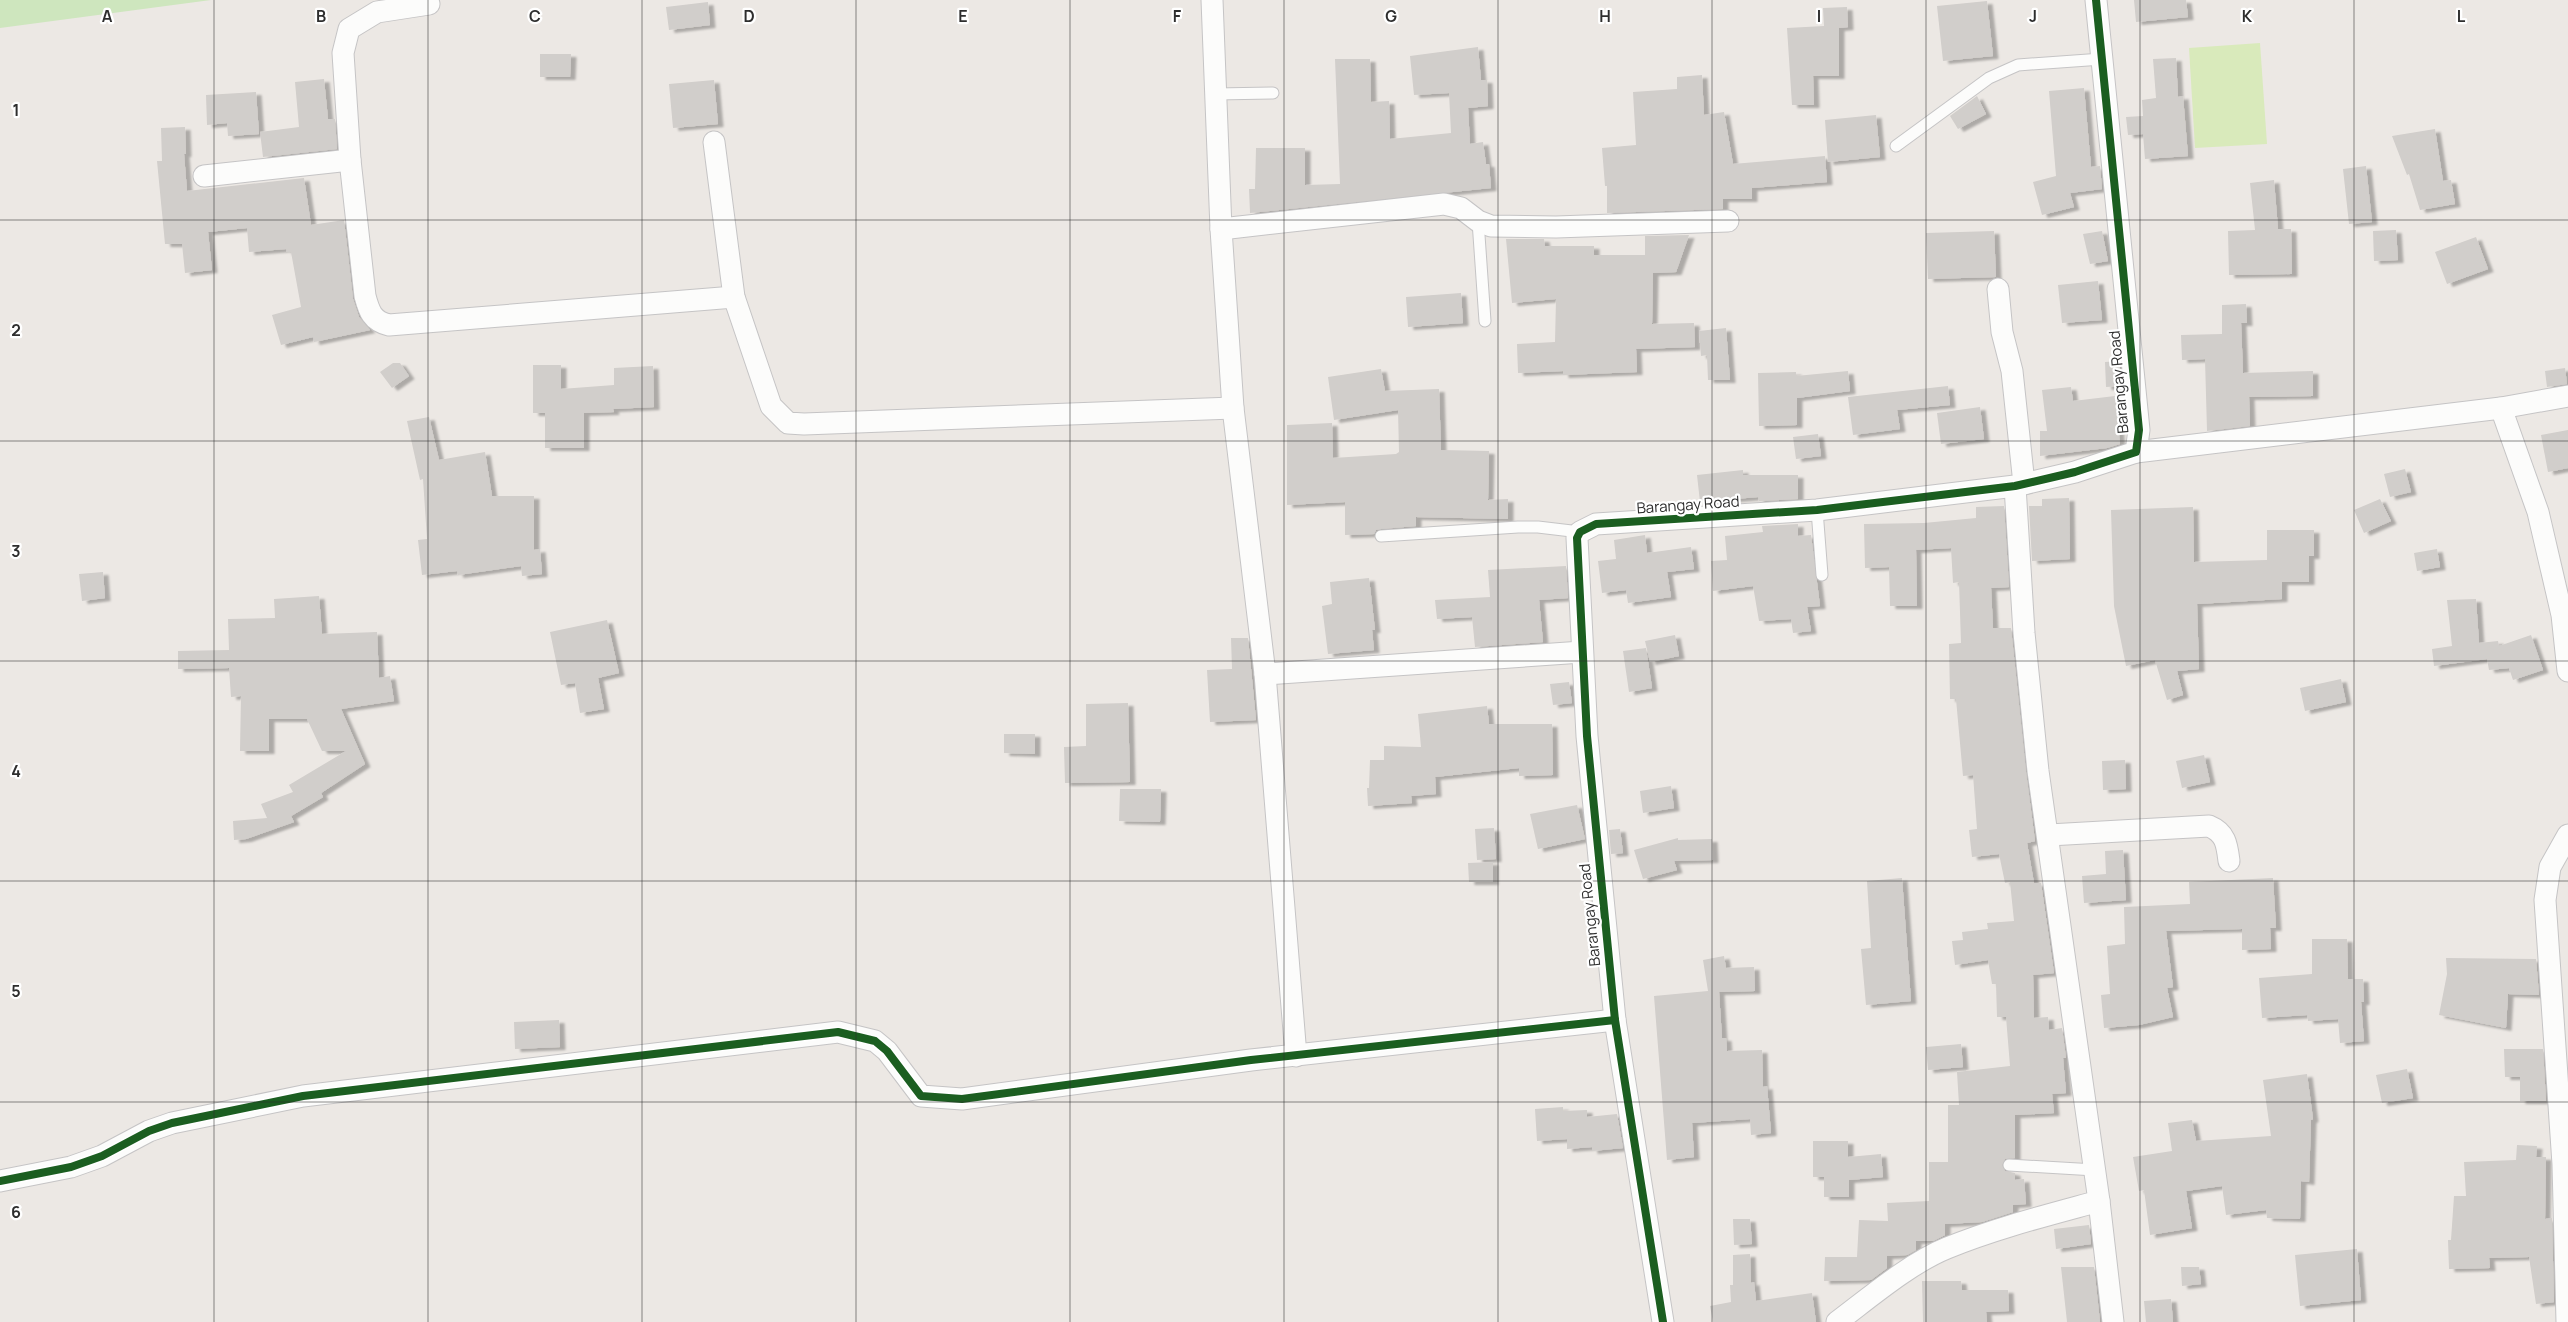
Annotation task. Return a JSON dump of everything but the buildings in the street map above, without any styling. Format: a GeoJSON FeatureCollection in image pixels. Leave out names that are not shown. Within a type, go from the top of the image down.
{"type":"FeatureCollection","features":[{"type":"Feature","properties":{"kind":"street"},"geometry":{"type":"LineString","coordinates":[[1212,0],[1221,229],[1233,408],[1265,674],[1296,1056]]}},
{"type":"Feature","properties":{"kind":"street","name":"Barangay Road"},"geometry":{"type":"LineString","coordinates":[[1663,1322],[1615,1020],[1589,755],[1576,545],[1580,532],[1596,524],[1816,510],[2019,485],[2075,472],[2136,452],[2139,430],[2096,0]]}},
{"type":"Feature","properties":{"kind":"street"},"geometry":{"type":"LineString","coordinates":[[429,4],[377,12],[349,29],[343,53],[350,160],[365,296],[370,313],[379,323],[389,325],[734,297]]}},
{"type":"Feature","properties":{"kind":"street"},"geometry":{"type":"LineString","coordinates":[[714,142],[734,297],[772,406],[788,423],[804,424],[1233,408]]}},
{"type":"Feature","properties":{"kind":"street"},"geometry":{"type":"LineString","coordinates":[[204,176],[350,160]]}},
{"type":"Feature","properties":{"kind":"street"},"geometry":{"type":"LineString","coordinates":[[1221,229],[1444,204],[1461,208],[1478,221],[1491,226],[1556,228],[1728,221]]}},
{"type":"Feature","properties":{"kind":"street"},"geometry":{"type":"LineString","coordinates":[[1998,289],[2002,332],[2012,372],[2019,485],[2024,633],[2038,771],[2049,836],[2095,1170],[2113,1322]]}},
{"type":"Feature","properties":{"kind":"street"},"geometry":{"type":"LineString","coordinates":[[2136,452],[2501,408],[2568,396]]}},
{"type":"Feature","properties":{"kind":"street"},"geometry":{"type":"LineString","coordinates":[[2501,408],[2538,512],[2562,615],[2568,671]]}},
{"type":"Feature","properties":{"kind":"street"},"geometry":{"type":"LineString","coordinates":[[1265,674],[1582,652]]}},
{"type":"Feature","properties":{"kind":"street"},"geometry":{"type":"LineString","coordinates":[[2049,836],[2199,824],[2217,829],[2226,840],[2228,861]]}},
{"type":"Feature","properties":{"kind":"street"},"geometry":{"type":"LineString","coordinates":[[2567,1322],[2563,1164],[2545,900],[2550,867],[2568,835]]}},
{"type":"Feature","properties":{"kind":"street"},"geometry":{"type":"LineString","coordinates":[[0,1182],[71,1167],[102,1156],[149,1131],[172,1124],[303,1096],[838,1032],[875,1041],[887,1051],[921,1096],[962,1099],[1296,1056],[1615,1020]]}},
{"type":"Feature","properties":{"kind":"street"},"geometry":{"type":"LineString","coordinates":[[1837,1322],[1919,1263],[1946,1248],[2028,1220],[2099,1201]]}},
{"type":"Feature","properties":{"kind":"lane"},"geometry":{"type":"LineString","coordinates":[[1896,146],[1989,78],[2018,65],[2102,59]]}},
{"type":"Feature","properties":{"kind":"lane"},"geometry":{"type":"LineString","coordinates":[[1216,94],[1273,93]]}},
{"type":"Feature","properties":{"kind":"lane"},"geometry":{"type":"LineString","coordinates":[[1478,221],[1485,321]]}},
{"type":"Feature","properties":{"kind":"lane"},"geometry":{"type":"LineString","coordinates":[[1816,510],[1822,575]]}},
{"type":"Feature","properties":{"kind":"lane"},"geometry":{"type":"LineString","coordinates":[[1381,536],[1518,527],[1557,528],[1580,532]]}},
{"type":"Feature","properties":{"kind":"lane"},"geometry":{"type":"LineString","coordinates":[[2009,1165],[2095,1170]]}},
{"type":"Feature","properties":{"kind":"green space"},"geometry":{"type":"Polygon","coordinates":[[[0,0],[211,0],[0,28],[0,0]]]}},
{"type":"Feature","properties":{"kind":"green space"},"geometry":{"type":"Polygon","coordinates":[[[2260,43],[2267,144],[2195,148],[2189,48],[2260,43]]]}},
{"type":"Feature","properties":{"kind":"cycle path"},"geometry":{"type":"LineString","coordinates":[[1663,1322],[1615,1020],[1587,736],[1577,538],[1580,532],[1596,524],[1817,510],[2015,486],[2075,472],[2136,452],[2139,430],[2096,0]]}},
{"type":"Feature","properties":{"kind":"cycle path"},"geometry":{"type":"LineString","coordinates":[[0,1181],[71,1167],[102,1156],[149,1131],[172,1123],[303,1096],[838,1032],[875,1041],[887,1051],[921,1096],[962,1099],[1251,1060],[1615,1020]]}}]}
